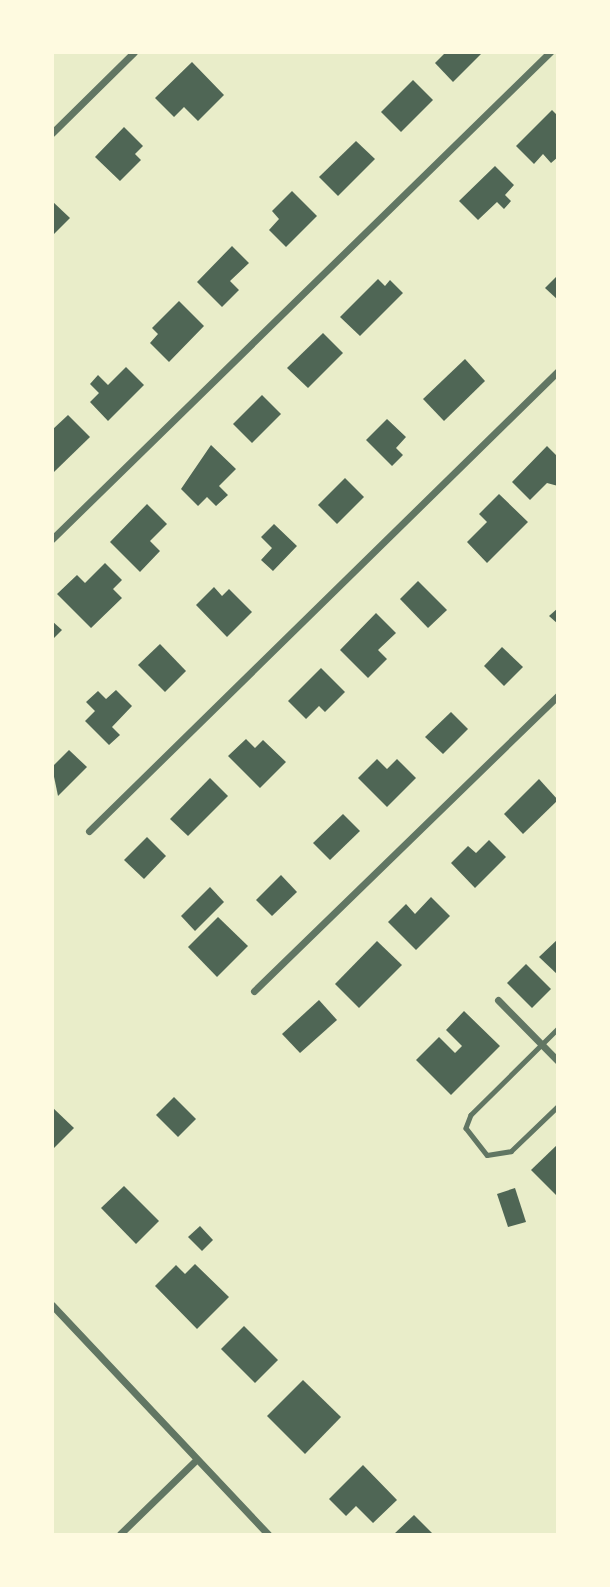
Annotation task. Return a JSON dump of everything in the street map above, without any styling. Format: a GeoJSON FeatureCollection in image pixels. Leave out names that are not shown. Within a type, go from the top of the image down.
{"type":"FeatureCollection","features":[{"type":"Feature","properties":{"kind":"street"},"geometry":{"type":"LineString","coordinates":[[52,133],[134,52]]}},
{"type":"Feature","properties":{"kind":"street"},"geometry":{"type":"LineString","coordinates":[[52,539],[550,52]]}},
{"type":"Feature","properties":{"kind":"street"},"geometry":{"type":"LineString","coordinates":[[89,831],[558,371]]}},
{"type":"Feature","properties":{"kind":"street"},"geometry":{"type":"LineString","coordinates":[[254,991],[558,695]]}},
{"type":"Feature","properties":{"kind":"street"},"geometry":{"type":"LineString","coordinates":[[498,1000],[558,1062]]}},
{"type":"Feature","properties":{"kind":"street"},"geometry":{"type":"LineString","coordinates":[[52,1305],[268,1535]]}},
{"type":"Feature","properties":{"kind":"street"},"geometry":{"type":"LineString","coordinates":[[120,1535],[196,1460]]}},
{"type":"Feature","properties":{"kind":"lane"},"geometry":{"type":"LineString","coordinates":[[558,1029],[471,1115],[466,1128],[487,1155],[511,1151],[558,1106]]}},
{"type":"Feature","properties":{"kind":"building"},"geometry":{"type":"Polygon","coordinates":[[[446,52],[483,52],[453,82],[435,63],[446,52]]]}},
{"type":"Feature","properties":{"kind":"building"},"geometry":{"type":"Polygon","coordinates":[[[192,62],[224,95],[198,121],[184,107],[174,117],[155,98],[192,62]]]}},
{"type":"Feature","properties":{"kind":"building"},"geometry":{"type":"Polygon","coordinates":[[[413,80],[433,100],[401,132],[381,112],[413,80]]]}},
{"type":"Feature","properties":{"kind":"building"},"geometry":{"type":"Polygon","coordinates":[[[552,110],[558,116],[558,157],[551,163],[543,154],[534,164],[516,146],[552,110]]]}},
{"type":"Feature","properties":{"kind":"building"},"geometry":{"type":"Polygon","coordinates":[[[124,127],[143,146],[135,154],[141,160],[120,181],[95,157],[124,127]]]}},
{"type":"Feature","properties":{"kind":"building"},"geometry":{"type":"Polygon","coordinates":[[[356,141],[375,159],[338,196],[319,177],[356,141]]]}},
{"type":"Feature","properties":{"kind":"building"},"geometry":{"type":"Polygon","coordinates":[[[495,166],[514,185],[505,195],[511,201],[504,209],[497,202],[478,220],[459,201],[495,166]]]}},
{"type":"Feature","properties":{"kind":"building"},"geometry":{"type":"Polygon","coordinates":[[[292,191],[317,216],[286,247],[269,230],[279,219],[272,211],[292,191]]]}},
{"type":"Feature","properties":{"kind":"building"},"geometry":{"type":"Polygon","coordinates":[[[52,201],[70,218],[52,236],[52,201]]]}},
{"type":"Feature","properties":{"kind":"building"},"geometry":{"type":"Polygon","coordinates":[[[232,246],[249,263],[230,281],[239,290],[222,307],[197,282],[232,246]]]}},
{"type":"Feature","properties":{"kind":"building"},"geometry":{"type":"Polygon","coordinates":[[[558,275],[558,300],[545,288],[558,275]]]}},
{"type":"Feature","properties":{"kind":"building"},"geometry":{"type":"Polygon","coordinates":[[[378,279],[385,286],[390,280],[403,293],[360,336],[340,317],[378,279]]]}},
{"type":"Feature","properties":{"kind":"building"},"geometry":{"type":"Polygon","coordinates":[[[179,301],[204,326],[169,362],[150,343],[158,334],[152,328],[179,301]]]}},
{"type":"Feature","properties":{"kind":"building"},"geometry":{"type":"Polygon","coordinates":[[[323,333],[343,353],[308,388],[287,368],[323,333]]]}},
{"type":"Feature","properties":{"kind":"building"},"geometry":{"type":"Polygon","coordinates":[[[465,359],[485,381],[444,421],[423,399],[465,359]]]}},
{"type":"Feature","properties":{"kind":"building"},"geometry":{"type":"Polygon","coordinates":[[[126,367],[144,385],[108,421],[90,402],[99,393],[90,384],[98,375],[108,385],[126,367]]]}},
{"type":"Feature","properties":{"kind":"building"},"geometry":{"type":"Polygon","coordinates":[[[262,395],[281,414],[252,443],[233,424],[262,395]]]}},
{"type":"Feature","properties":{"kind":"building"},"geometry":{"type":"Polygon","coordinates":[[[68,415],[90,437],[54,472],[52,430],[68,415]]]}},
{"type":"Feature","properties":{"kind":"building"},"geometry":{"type":"Polygon","coordinates":[[[387,419],[406,437],[396,448],[403,455],[392,466],[366,440],[387,419]]]}},
{"type":"Feature","properties":{"kind":"building"},"geometry":{"type":"Polygon","coordinates":[[[211,445],[236,469],[219,486],[228,495],[216,506],[207,497],[198,506],[181,489],[211,445]]]}},
{"type":"Feature","properties":{"kind":"building"},"geometry":{"type":"Polygon","coordinates":[[[547,446],[558,457],[558,486],[547,483],[530,500],[512,482],[547,446]]]}},
{"type":"Feature","properties":{"kind":"building"},"geometry":{"type":"Polygon","coordinates":[[[345,478],[364,497],[337,524],[318,505],[345,478]]]}},
{"type":"Feature","properties":{"kind":"building"},"geometry":{"type":"Polygon","coordinates":[[[499,494],[528,522],[487,563],[467,542],[487,522],[479,514],[499,494]]]}},
{"type":"Feature","properties":{"kind":"building"},"geometry":{"type":"Polygon","coordinates":[[[147,504],[167,524],[150,541],[160,551],[140,572],[110,542],[147,504]]]}},
{"type":"Feature","properties":{"kind":"building"},"geometry":{"type":"Polygon","coordinates":[[[274,524],[297,546],[273,571],[261,560],[272,548],[261,537],[274,524]]]}},
{"type":"Feature","properties":{"kind":"building"},"geometry":{"type":"Polygon","coordinates":[[[105,563],[122,580],[113,589],[122,598],[91,628],[57,594],[77,575],[85,583],[105,563]]]}},
{"type":"Feature","properties":{"kind":"building"},"geometry":{"type":"Polygon","coordinates":[[[418,581],[447,610],[428,628],[400,599],[418,581]]]}},
{"type":"Feature","properties":{"kind":"building"},"geometry":{"type":"Polygon","coordinates":[[[214,587],[222,596],[229,589],[252,612],[227,637],[196,605],[214,587]]]}},
{"type":"Feature","properties":{"kind":"building"},"geometry":{"type":"Polygon","coordinates":[[[558,608],[558,624],[549,616],[558,608]]]}},
{"type":"Feature","properties":{"kind":"building"},"geometry":{"type":"Polygon","coordinates":[[[376,613],[396,633],[378,650],[387,659],[368,678],[340,650],[376,613]]]}},
{"type":"Feature","properties":{"kind":"building"},"geometry":{"type":"Polygon","coordinates":[[[52,621],[62,630],[52,640],[52,621]]]}},
{"type":"Feature","properties":{"kind":"building"},"geometry":{"type":"Polygon","coordinates":[[[160,644],[186,671],[165,692],[138,665],[160,644]]]}},
{"type":"Feature","properties":{"kind":"building"},"geometry":{"type":"Polygon","coordinates":[[[502,647],[523,667],[504,686],[484,666],[502,647]]]}},
{"type":"Feature","properties":{"kind":"building"},"geometry":{"type":"Polygon","coordinates":[[[321,668],[345,692],[325,712],[319,706],[306,719],[288,701],[321,668]]]}},
{"type":"Feature","properties":{"kind":"building"},"geometry":{"type":"Polygon","coordinates":[[[116,690],[132,706],[112,727],[120,735],[109,745],[85,721],[95,711],[86,702],[98,691],[106,699],[116,690]]]}},
{"type":"Feature","properties":{"kind":"building"},"geometry":{"type":"Polygon","coordinates":[[[451,712],[468,729],[443,754],[425,737],[451,712]]]}},
{"type":"Feature","properties":{"kind":"building"},"geometry":{"type":"Polygon","coordinates":[[[246,739],[255,748],[263,740],[286,762],[260,788],[228,756],[246,739]]]}},
{"type":"Feature","properties":{"kind":"building"},"geometry":{"type":"Polygon","coordinates":[[[69,750],[87,767],[58,796],[52,767],[69,750]]]}},
{"type":"Feature","properties":{"kind":"building"},"geometry":{"type":"Polygon","coordinates":[[[377,759],[387,769],[397,759],[416,778],[387,807],[358,778],[377,759]]]}},
{"type":"Feature","properties":{"kind":"building"},"geometry":{"type":"Polygon","coordinates":[[[210,778],[228,796],[188,836],[170,819],[210,778]]]}},
{"type":"Feature","properties":{"kind":"building"},"geometry":{"type":"Polygon","coordinates":[[[539,779],[558,800],[523,834],[504,814],[539,779]]]}},
{"type":"Feature","properties":{"kind":"building"},"geometry":{"type":"Polygon","coordinates":[[[343,814],[360,831],[330,860],[313,843],[343,814]]]}},
{"type":"Feature","properties":{"kind":"building"},"geometry":{"type":"Polygon","coordinates":[[[147,837],[166,856],[144,879],[124,860],[147,837]]]}},
{"type":"Feature","properties":{"kind":"building"},"geometry":{"type":"Polygon","coordinates":[[[489,840],[506,857],[475,888],[451,863],[468,846],[476,853],[489,840]]]}},
{"type":"Feature","properties":{"kind":"building"},"geometry":{"type":"Polygon","coordinates":[[[281,875],[297,892],[272,916],[256,900],[281,875]]]}},
{"type":"Feature","properties":{"kind":"building"},"geometry":{"type":"Polygon","coordinates":[[[210,887],[224,902],[195,931],[181,916],[210,887]]]}},
{"type":"Feature","properties":{"kind":"building"},"geometry":{"type":"Polygon","coordinates":[[[431,897],[450,916],[416,950],[388,922],[406,904],[415,914],[431,897]]]}},
{"type":"Feature","properties":{"kind":"building"},"geometry":{"type":"Polygon","coordinates":[[[218,917],[248,946],[217,977],[188,947],[218,917]]]}},
{"type":"Feature","properties":{"kind":"building"},"geometry":{"type":"Polygon","coordinates":[[[558,939],[558,975],[539,957],[558,939]]]}},
{"type":"Feature","properties":{"kind":"building"},"geometry":{"type":"Polygon","coordinates":[[[377,941],[402,965],[359,1008],[335,984],[377,941]]]}},
{"type":"Feature","properties":{"kind":"building"},"geometry":{"type":"Polygon","coordinates":[[[526,964],[551,989],[532,1008],[507,983],[526,964]]]}},
{"type":"Feature","properties":{"kind":"building"},"geometry":{"type":"Polygon","coordinates":[[[319,1000],[337,1020],[300,1053],[282,1034],[319,1000]]]}},
{"type":"Feature","properties":{"kind":"building"},"geometry":{"type":"Polygon","coordinates":[[[464,1011],[500,1046],[451,1095],[416,1060],[439,1037],[455,1053],[462,1046],[446,1030],[464,1011]]]}},
{"type":"Feature","properties":{"kind":"building"},"geometry":{"type":"Polygon","coordinates":[[[174,1097],[196,1119],[178,1137],[156,1115],[174,1097]]]}},
{"type":"Feature","properties":{"kind":"building"},"geometry":{"type":"Polygon","coordinates":[[[52,1107],[74,1128],[52,1150],[52,1107]]]}},
{"type":"Feature","properties":{"kind":"building"},"geometry":{"type":"Polygon","coordinates":[[[558,1144],[558,1197],[531,1170],[558,1144]]]}},
{"type":"Feature","properties":{"kind":"building"},"geometry":{"type":"Polygon","coordinates":[[[124,1186],[159,1221],[136,1244],[101,1208],[124,1186]]]}},
{"type":"Feature","properties":{"kind":"building"},"geometry":{"type":"Polygon","coordinates":[[[515,1188],[526,1222],[508,1227],[497,1194],[515,1188]]]}},
{"type":"Feature","properties":{"kind":"building"},"geometry":{"type":"Polygon","coordinates":[[[200,1226],[213,1240],[202,1251],[188,1237],[200,1226]]]}},
{"type":"Feature","properties":{"kind":"building"},"geometry":{"type":"Polygon","coordinates":[[[195,1264],[229,1297],[197,1329],[155,1286],[176,1265],[185,1274],[195,1264]]]}},
{"type":"Feature","properties":{"kind":"building"},"geometry":{"type":"Polygon","coordinates":[[[244,1326],[278,1360],[255,1383],[221,1349],[244,1326]]]}},
{"type":"Feature","properties":{"kind":"building"},"geometry":{"type":"Polygon","coordinates":[[[303,1380],[341,1417],[305,1454],[267,1416],[303,1380]]]}},
{"type":"Feature","properties":{"kind":"building"},"geometry":{"type":"Polygon","coordinates":[[[363,1465],[397,1500],[373,1523],[356,1506],[346,1516],[329,1499],[363,1465]]]}},
{"type":"Feature","properties":{"kind":"building"},"geometry":{"type":"Polygon","coordinates":[[[414,1515],[433,1534],[394,1534],[414,1515]]]}}]}
